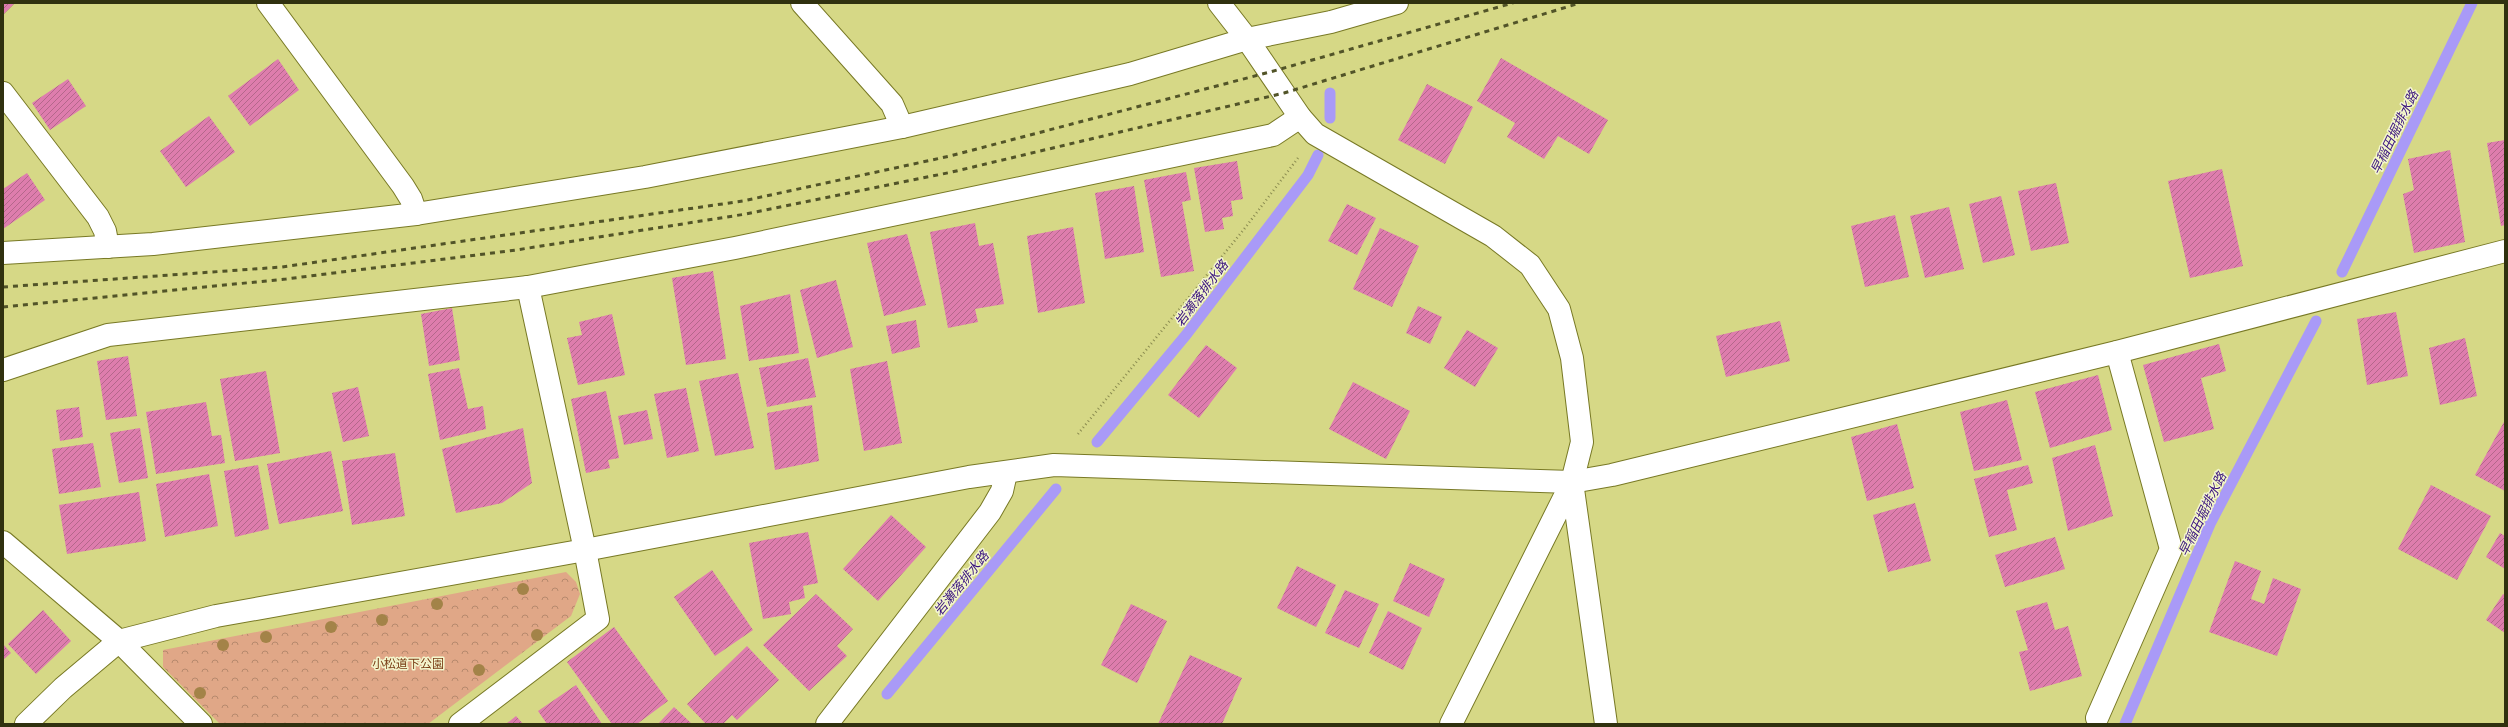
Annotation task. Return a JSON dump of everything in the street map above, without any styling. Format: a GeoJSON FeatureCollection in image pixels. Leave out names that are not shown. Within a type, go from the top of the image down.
{"type":"FeatureCollection","features":[{"type":"Feature","properties":{"kind":"street"},"geometry":{"type":"LineString","coordinates":[[802,3],[892,104],[902,127]]}},
{"type":"Feature","properties":{"kind":"street"},"geometry":{"type":"LineString","coordinates":[[1219,3],[1247,39],[1300,118],[1315,134],[1492,236],[1530,265],[1559,309],[1572,358],[1582,442],[1572,482],[1451,724]]}},
{"type":"Feature","properties":{"kind":"street"},"geometry":{"type":"LineString","coordinates":[[3,253],[153,244],[416,214],[645,177],[902,127],[1130,74],[1247,39],[1331,22],[1397,3]]}},
{"type":"Feature","properties":{"kind":"street"},"geometry":{"type":"LineString","coordinates":[[276,6],[404,186],[411,199],[416,214]]}},
{"type":"Feature","properties":{"kind":"street"},"geometry":{"type":"LineString","coordinates":[[3,93],[98,217],[105,230],[108,247]]}},
{"type":"Feature","properties":{"kind":"street"},"geometry":{"type":"LineString","coordinates":[[3,370],[108,335],[528,287],[734,248],[1273,135],[1300,118]]}},
{"type":"Feature","properties":{"kind":"street"},"geometry":{"type":"LineString","coordinates":[[26,724],[63,688],[119,641],[216,616],[585,550],[969,477],[1006,473],[1054,465],[1572,482],[1612,475],[2117,352],[2505,251]]}},
{"type":"Feature","properties":{"kind":"street"},"geometry":{"type":"LineString","coordinates":[[460,724],[598,618],[585,550],[528,287]]}},
{"type":"Feature","properties":{"kind":"street"},"geometry":{"type":"LineString","coordinates":[[2098,718],[2171,549],[2117,352]]}},
{"type":"Feature","properties":{"kind":"street"},"geometry":{"type":"LineString","coordinates":[[827,724],[990,512],[1002,491],[1006,473]]}},
{"type":"Feature","properties":{"kind":"street"},"geometry":{"type":"LineString","coordinates":[[1572,482],[1606,724]]}},
{"type":"Feature","properties":{"kind":"street"},"geometry":{"type":"LineString","coordinates":[[3,542],[119,641],[201,724]]}},
{"type":"Feature","properties":{"kind":"path"},"geometry":{"type":"LineString","coordinates":[[1054,465],[1246,228],[1315,134]]}},
{"type":"Feature","properties":{"kind":"green space","name":"小松道下公園"},"geometry":{"type":"Polygon","coordinates":[[[566,572],[576,582],[580,594],[571,616],[428,724],[220,724],[163,667],[163,650],[566,572]]]}},
{"type":"Feature","properties":{"kind":"building"},"geometry":{"type":"Polygon","coordinates":[[[3,3],[15,3],[3,15],[3,3]]]}},
{"type":"Feature","properties":{"kind":"building"},"geometry":{"type":"Polygon","coordinates":[[[1501,58],[1608,120],[1589,154],[1558,136],[1544,159],[1507,137],[1515,123],[1477,101],[1501,58]]]}},
{"type":"Feature","properties":{"kind":"building"},"geometry":{"type":"Polygon","coordinates":[[[278,59],[299,90],[250,126],[228,96],[278,59]]]}},
{"type":"Feature","properties":{"kind":"building"},"geometry":{"type":"Polygon","coordinates":[[[68,79],[86,106],[50,130],[32,103],[68,79]]]}},
{"type":"Feature","properties":{"kind":"building"},"geometry":{"type":"Polygon","coordinates":[[[1427,84],[1473,107],[1445,164],[1398,140],[1427,84]]]}},
{"type":"Feature","properties":{"kind":"building"},"geometry":{"type":"Polygon","coordinates":[[[209,116],[235,152],[186,187],[160,151],[209,116]]]}},
{"type":"Feature","properties":{"kind":"building"},"geometry":{"type":"Polygon","coordinates":[[[2505,140],[2505,225],[2501,226],[2487,143],[2505,140]]]}},
{"type":"Feature","properties":{"kind":"building"},"geometry":{"type":"Polygon","coordinates":[[[2450,150],[2465,242],[2414,253],[2403,194],[2414,190],[2408,159],[2450,150]]]}},
{"type":"Feature","properties":{"kind":"building"},"geometry":{"type":"Polygon","coordinates":[[[1237,161],[1243,199],[1231,201],[1233,216],[1222,218],[1224,229],[1205,232],[1194,168],[1237,161]]]}},
{"type":"Feature","properties":{"kind":"building"},"geometry":{"type":"Polygon","coordinates":[[[2222,169],[2243,266],[2190,278],[2168,181],[2222,169]]]}},
{"type":"Feature","properties":{"kind":"building"},"geometry":{"type":"Polygon","coordinates":[[[1186,172],[1191,200],[1182,202],[1194,271],[1161,277],[1144,180],[1186,172]]]}},
{"type":"Feature","properties":{"kind":"building"},"geometry":{"type":"Polygon","coordinates":[[[27,173],[45,200],[3,229],[3,189],[27,173]]]}},
{"type":"Feature","properties":{"kind":"building"},"geometry":{"type":"Polygon","coordinates":[[[2056,183],[2069,243],[2031,251],[2018,191],[2056,183]]]}},
{"type":"Feature","properties":{"kind":"building"},"geometry":{"type":"Polygon","coordinates":[[[1134,186],[1144,252],[1105,259],[1095,193],[1134,186]]]}},
{"type":"Feature","properties":{"kind":"building"},"geometry":{"type":"Polygon","coordinates":[[[2001,196],[2015,255],[1983,263],[1969,204],[2001,196]]]}},
{"type":"Feature","properties":{"kind":"building"},"geometry":{"type":"Polygon","coordinates":[[[1347,204],[1376,218],[1357,255],[1328,241],[1347,204]]]}},
{"type":"Feature","properties":{"kind":"building"},"geometry":{"type":"Polygon","coordinates":[[[1949,207],[1964,269],[1925,278],[1910,216],[1949,207]]]}},
{"type":"Feature","properties":{"kind":"building"},"geometry":{"type":"Polygon","coordinates":[[[1895,215],[1909,277],[1865,287],[1851,226],[1895,215]]]}},
{"type":"Feature","properties":{"kind":"building"},"geometry":{"type":"Polygon","coordinates":[[[975,223],[979,246],[993,243],[1004,304],[975,309],[978,322],[948,328],[930,232],[975,223]]]}},
{"type":"Feature","properties":{"kind":"building"},"geometry":{"type":"Polygon","coordinates":[[[1073,227],[1085,303],[1038,313],[1027,236],[1073,227]]]}},
{"type":"Feature","properties":{"kind":"building"},"geometry":{"type":"Polygon","coordinates":[[[1380,228],[1419,246],[1392,307],[1353,289],[1380,228]]]}},
{"type":"Feature","properties":{"kind":"building"},"geometry":{"type":"Polygon","coordinates":[[[907,234],[926,305],[884,316],[867,243],[907,234]]]}},
{"type":"Feature","properties":{"kind":"building"},"geometry":{"type":"Polygon","coordinates":[[[713,271],[726,359],[686,365],[672,278],[713,271]]]}},
{"type":"Feature","properties":{"kind":"building"},"geometry":{"type":"Polygon","coordinates":[[[836,280],[853,347],[817,358],[800,290],[836,280]]]}},
{"type":"Feature","properties":{"kind":"building"},"geometry":{"type":"Polygon","coordinates":[[[790,294],[799,353],[749,361],[740,306],[790,294]]]}},
{"type":"Feature","properties":{"kind":"building"},"geometry":{"type":"Polygon","coordinates":[[[1418,306],[1442,317],[1430,344],[1406,333],[1418,306]]]}},
{"type":"Feature","properties":{"kind":"building"},"geometry":{"type":"Polygon","coordinates":[[[452,308],[460,360],[429,366],[421,314],[452,308]]]}},
{"type":"Feature","properties":{"kind":"building"},"geometry":{"type":"Polygon","coordinates":[[[2396,312],[2408,376],[2367,385],[2357,319],[2396,312]]]}},
{"type":"Feature","properties":{"kind":"building"},"geometry":{"type":"Polygon","coordinates":[[[612,314],[625,375],[578,385],[567,338],[582,335],[579,322],[612,314]]]}},
{"type":"Feature","properties":{"kind":"building"},"geometry":{"type":"Polygon","coordinates":[[[916,320],[920,347],[892,354],[886,326],[916,320]]]}},
{"type":"Feature","properties":{"kind":"building"},"geometry":{"type":"Polygon","coordinates":[[[1780,321],[1790,361],[1726,377],[1716,336],[1780,321]]]}},
{"type":"Feature","properties":{"kind":"building"},"geometry":{"type":"Polygon","coordinates":[[[1467,330],[1498,348],[1475,387],[1444,368],[1467,330]]]}},
{"type":"Feature","properties":{"kind":"building"},"geometry":{"type":"Polygon","coordinates":[[[2465,338],[2477,396],[2440,405],[2429,348],[2465,338]]]}},
{"type":"Feature","properties":{"kind":"building"},"geometry":{"type":"Polygon","coordinates":[[[2219,344],[2226,371],[2201,378],[2214,429],[2164,442],[2143,365],[2219,344]]]}},
{"type":"Feature","properties":{"kind":"building"},"geometry":{"type":"Polygon","coordinates":[[[1206,345],[1237,368],[1199,418],[1168,395],[1206,345]]]}},
{"type":"Feature","properties":{"kind":"building"},"geometry":{"type":"Polygon","coordinates":[[[128,356],[137,416],[106,420],[97,361],[128,356]]]}},
{"type":"Feature","properties":{"kind":"building"},"geometry":{"type":"Polygon","coordinates":[[[808,358],[816,397],[767,407],[759,368],[808,358]]]}},
{"type":"Feature","properties":{"kind":"building"},"geometry":{"type":"Polygon","coordinates":[[[887,361],[902,443],[864,451],[850,369],[887,361]]]}},
{"type":"Feature","properties":{"kind":"building"},"geometry":{"type":"Polygon","coordinates":[[[459,368],[468,409],[483,406],[486,429],[440,440],[428,374],[459,368]]]}},
{"type":"Feature","properties":{"kind":"building"},"geometry":{"type":"Polygon","coordinates":[[[266,371],[280,453],[235,461],[220,379],[266,371]]]}},
{"type":"Feature","properties":{"kind":"building"},"geometry":{"type":"Polygon","coordinates":[[[738,373],[754,448],[715,456],[699,381],[738,373]]]}},
{"type":"Feature","properties":{"kind":"building"},"geometry":{"type":"Polygon","coordinates":[[[2098,375],[2112,430],[2050,448],[2035,392],[2098,375]]]}},
{"type":"Feature","properties":{"kind":"building"},"geometry":{"type":"Polygon","coordinates":[[[1353,382],[1410,411],[1386,459],[1329,429],[1353,382]]]}},
{"type":"Feature","properties":{"kind":"building"},"geometry":{"type":"Polygon","coordinates":[[[358,387],[369,436],[343,442],[332,393],[358,387]]]}},
{"type":"Feature","properties":{"kind":"building"},"geometry":{"type":"Polygon","coordinates":[[[686,388],[699,451],[667,458],[654,394],[686,388]]]}},
{"type":"Feature","properties":{"kind":"building"},"geometry":{"type":"Polygon","coordinates":[[[606,391],[619,458],[608,460],[610,468],[586,473],[571,399],[606,391]]]}},
{"type":"Feature","properties":{"kind":"building"},"geometry":{"type":"Polygon","coordinates":[[[2007,400],[2022,460],[1974,471],[1960,412],[2007,400]]]}},
{"type":"Feature","properties":{"kind":"building"},"geometry":{"type":"Polygon","coordinates":[[[206,402],[212,436],[221,435],[225,463],[156,474],[146,412],[206,402]]]}},
{"type":"Feature","properties":{"kind":"building"},"geometry":{"type":"Polygon","coordinates":[[[812,405],[819,461],[775,470],[767,413],[812,405]]]}},
{"type":"Feature","properties":{"kind":"building"},"geometry":{"type":"Polygon","coordinates":[[[79,407],[83,437],[60,441],[56,410],[79,407]]]}},
{"type":"Feature","properties":{"kind":"building"},"geometry":{"type":"Polygon","coordinates":[[[647,410],[653,439],[624,445],[618,416],[647,410]]]}},
{"type":"Feature","properties":{"kind":"building"},"geometry":{"type":"Polygon","coordinates":[[[2505,420],[2505,491],[2475,475],[2505,420]]]}},
{"type":"Feature","properties":{"kind":"building"},"geometry":{"type":"Polygon","coordinates":[[[1897,424],[1914,488],[1867,501],[1851,437],[1897,424]]]}},
{"type":"Feature","properties":{"kind":"building"},"geometry":{"type":"Polygon","coordinates":[[[140,428],[148,478],[119,483],[110,433],[140,428]]]}},
{"type":"Feature","properties":{"kind":"building"},"geometry":{"type":"Polygon","coordinates":[[[523,428],[532,483],[502,503],[456,513],[442,449],[523,428]]]}},
{"type":"Feature","properties":{"kind":"building"},"geometry":{"type":"Polygon","coordinates":[[[93,443],[101,487],[59,494],[52,449],[93,443]]]}},
{"type":"Feature","properties":{"kind":"building"},"geometry":{"type":"Polygon","coordinates":[[[2095,445],[2113,516],[2068,531],[2052,458],[2095,445]]]}},
{"type":"Feature","properties":{"kind":"building"},"geometry":{"type":"Polygon","coordinates":[[[331,451],[343,511],[279,524],[267,464],[331,451]]]}},
{"type":"Feature","properties":{"kind":"building"},"geometry":{"type":"Polygon","coordinates":[[[395,453],[405,516],[352,525],[342,461],[395,453]]]}},
{"type":"Feature","properties":{"kind":"building"},"geometry":{"type":"Polygon","coordinates":[[[258,465],[269,529],[235,537],[224,471],[258,465]]]}},
{"type":"Feature","properties":{"kind":"building"},"geometry":{"type":"Polygon","coordinates":[[[2028,465],[2033,483],[2007,490],[2017,530],[1989,537],[1974,479],[2028,465]]]}},
{"type":"Feature","properties":{"kind":"building"},"geometry":{"type":"Polygon","coordinates":[[[209,474],[218,526],[165,537],[156,484],[209,474]]]}},
{"type":"Feature","properties":{"kind":"building"},"geometry":{"type":"Polygon","coordinates":[[[2431,485],[2491,516],[2457,580],[2398,549],[2431,485]]]}},
{"type":"Feature","properties":{"kind":"building"},"geometry":{"type":"Polygon","coordinates":[[[139,492],[146,541],[67,554],[59,505],[139,492]]]}},
{"type":"Feature","properties":{"kind":"building"},"geometry":{"type":"Polygon","coordinates":[[[1915,503],[1931,561],[1888,572],[1873,515],[1915,503]]]}},
{"type":"Feature","properties":{"kind":"building"},"geometry":{"type":"Polygon","coordinates":[[[891,515],[926,547],[878,601],[843,569],[891,515]]]}},
{"type":"Feature","properties":{"kind":"building"},"geometry":{"type":"Polygon","coordinates":[[[808,532],[818,583],[803,586],[805,598],[789,602],[791,614],[763,619],[749,543],[808,532]]]}},
{"type":"Feature","properties":{"kind":"building"},"geometry":{"type":"Polygon","coordinates":[[[2500,533],[2505,536],[2505,569],[2486,557],[2500,533]]]}},
{"type":"Feature","properties":{"kind":"building"},"geometry":{"type":"Polygon","coordinates":[[[2055,537],[2065,569],[2005,587],[1995,555],[2055,537]]]}},
{"type":"Feature","properties":{"kind":"building"},"geometry":{"type":"Polygon","coordinates":[[[2235,561],[2261,571],[2251,599],[2264,604],[2273,578],[2301,589],[2277,656],[2209,632],[2235,561]]]}},
{"type":"Feature","properties":{"kind":"building"},"geometry":{"type":"Polygon","coordinates":[[[1410,563],[1445,579],[1429,617],[1393,601],[1410,563]]]}},
{"type":"Feature","properties":{"kind":"building"},"geometry":{"type":"Polygon","coordinates":[[[1297,566],[1336,585],[1316,627],[1277,608],[1297,566]]]}},
{"type":"Feature","properties":{"kind":"building"},"geometry":{"type":"Polygon","coordinates":[[[712,570],[753,630],[715,656],[674,597],[712,570]]]}},
{"type":"Feature","properties":{"kind":"building"},"geometry":{"type":"Polygon","coordinates":[[[1345,590],[1379,604],[1359,648],[1325,633],[1345,590]]]}},
{"type":"Feature","properties":{"kind":"building"},"geometry":{"type":"Polygon","coordinates":[[[816,594],[853,629],[837,646],[847,656],[809,691],[763,645],[816,594]]]}},
{"type":"Feature","properties":{"kind":"building"},"geometry":{"type":"Polygon","coordinates":[[[2503,594],[2505,595],[2505,633],[2486,620],[2503,594]]]}},
{"type":"Feature","properties":{"kind":"building"},"geometry":{"type":"Polygon","coordinates":[[[2047,602],[2055,630],[2068,626],[2082,676],[2030,691],[2019,652],[2028,650],[2016,611],[2047,602]]]}},
{"type":"Feature","properties":{"kind":"building"},"geometry":{"type":"Polygon","coordinates":[[[1131,604],[1167,621],[1137,683],[1101,665],[1131,604]]]}},
{"type":"Feature","properties":{"kind":"building"},"geometry":{"type":"Polygon","coordinates":[[[43,610],[71,641],[36,674],[8,644],[43,610]]]}},
{"type":"Feature","properties":{"kind":"building"},"geometry":{"type":"Polygon","coordinates":[[[1388,611],[1422,628],[1403,670],[1369,653],[1388,611]]]}},
{"type":"Feature","properties":{"kind":"building"},"geometry":{"type":"Polygon","coordinates":[[[614,627],[668,701],[637,724],[612,724],[567,662],[614,627]]]}},
{"type":"Feature","properties":{"kind":"building"},"geometry":{"type":"Polygon","coordinates":[[[3,644],[11,653],[3,660],[3,644]]]}},
{"type":"Feature","properties":{"kind":"building"},"geometry":{"type":"Polygon","coordinates":[[[747,646],[779,680],[737,720],[732,715],[723,724],[706,724],[687,704],[747,646]]]}},
{"type":"Feature","properties":{"kind":"building"},"geometry":{"type":"Polygon","coordinates":[[[1190,655],[1242,678],[1222,724],[1158,724],[1190,655]]]}},
{"type":"Feature","properties":{"kind":"building"},"geometry":{"type":"Polygon","coordinates":[[[576,685],[602,724],[547,724],[538,711],[576,685]]]}},
{"type":"Feature","properties":{"kind":"building"},"geometry":{"type":"Polygon","coordinates":[[[674,707],[692,724],[658,724],[674,707]]]}},
{"type":"Feature","properties":{"kind":"building"},"geometry":{"type":"Polygon","coordinates":[[[516,716],[523,724],[506,724],[516,716]]]}},
{"type":"Feature","properties":{"kind":"waterway","name":"早稲田堀排水路"},"geometry":{"type":"LineString","coordinates":[[2342,272],[2472,3]]}},
{"type":"Feature","properties":{"kind":"waterway","name":"岩瀬落排水路"},"geometry":{"type":"LineString","coordinates":[[1330,93],[1330,118]]}},
{"type":"Feature","properties":{"kind":"waterway","name":"岩瀬落排水路"},"geometry":{"type":"LineString","coordinates":[[1097,442],[1186,335],[1308,175],[1318,155]]}},
{"type":"Feature","properties":{"kind":"waterway","name":"早稲田堀排水路"},"geometry":{"type":"LineString","coordinates":[[2125,724],[2210,524],[2316,321]]}},
{"type":"Feature","properties":{"kind":"waterway","name":"岩瀬落排水路"},"geometry":{"type":"LineString","coordinates":[[887,694],[1056,489]]}},
{"type":"Feature","properties":{"kind":"railway"},"geometry":{"type":"LineString","coordinates":[[3,287],[282,267],[743,201],[950,156],[1270,72],[1513,3]]}},
{"type":"Feature","properties":{"kind":"railway"},"geometry":{"type":"LineString","coordinates":[[3,307],[286,279],[516,250],[746,214],[952,172],[1284,93],[1580,3]]}}]}
